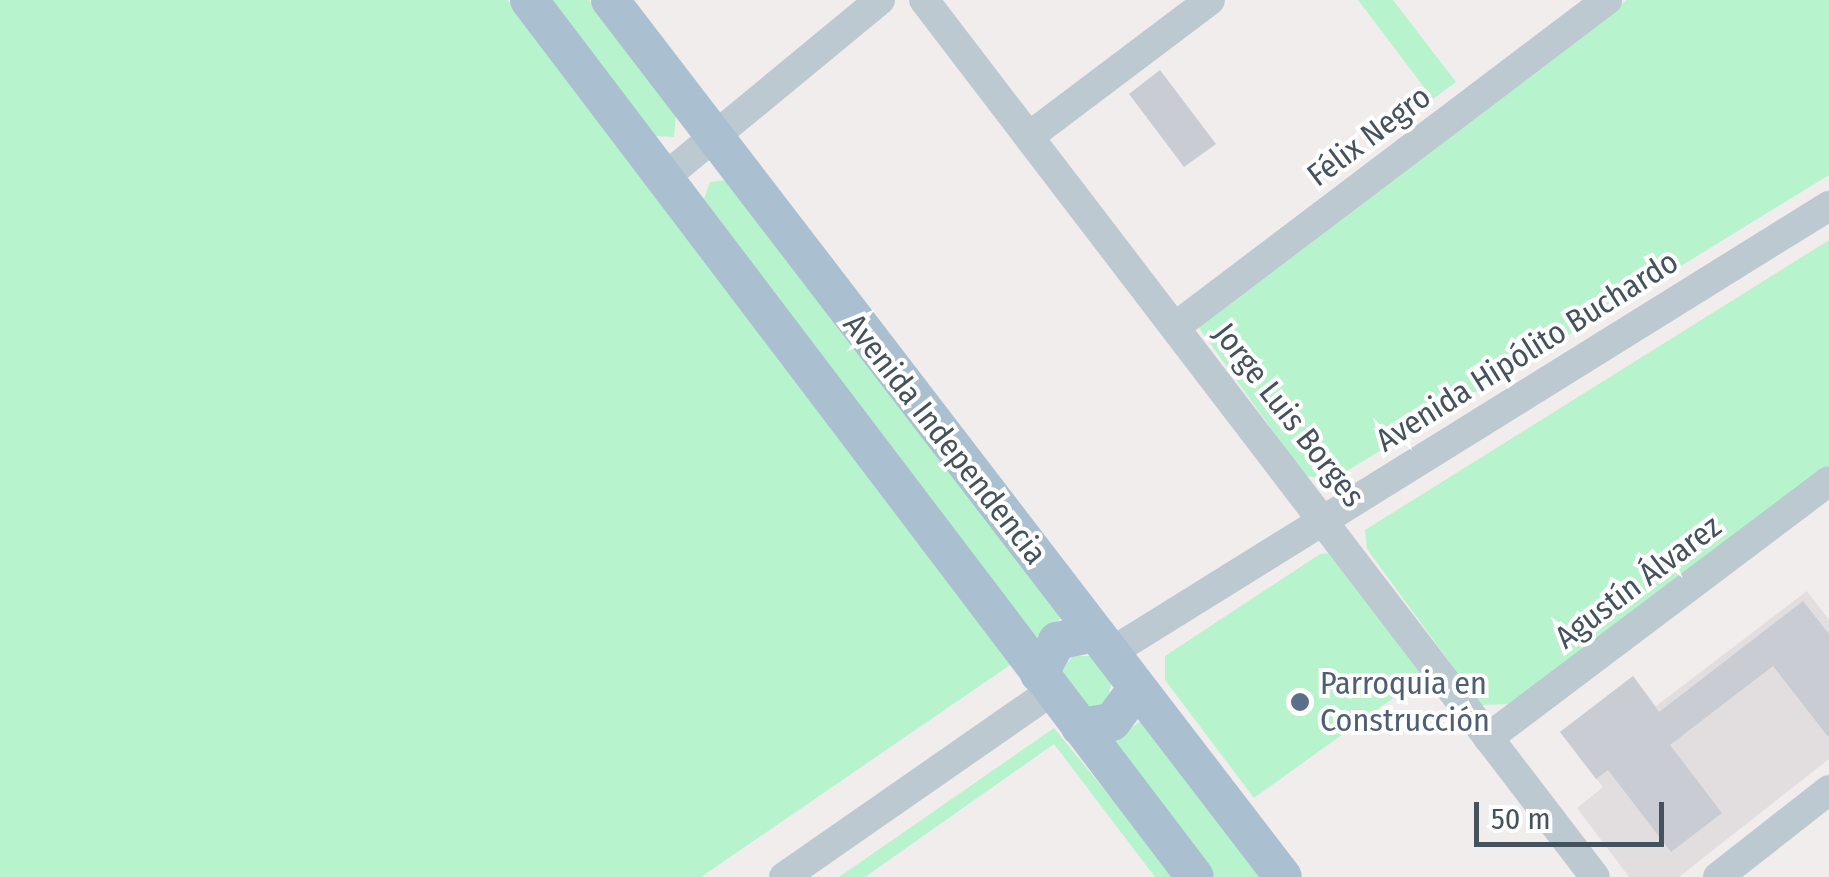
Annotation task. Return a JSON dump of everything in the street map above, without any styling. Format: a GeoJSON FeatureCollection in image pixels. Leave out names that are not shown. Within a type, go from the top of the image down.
{"type":"FeatureCollection","features":[{"type":"Feature","properties":{"kind":"main road","name":"Avenida Independencia"},"geometry":{"type":"LineString","coordinates":[[529,0],[1195,877]]}},
{"type":"Feature","properties":{"kind":"main road","name":"Avenida Independencia"},"geometry":{"type":"LineString","coordinates":[[610,0],[1283,877]]}},
{"type":"Feature","properties":{"kind":"main road"},"geometry":{"type":"LineString","coordinates":[[1045,682],[1057,641],[1102,643]]}},
{"type":"Feature","properties":{"kind":"main road"},"geometry":{"type":"LineString","coordinates":[[1080,727],[1112,722],[1137,688]]}},
{"type":"Feature","properties":{"kind":"street"},"geometry":{"type":"LineString","coordinates":[[664,178],[880,0]]}},
{"type":"Feature","properties":{"kind":"street","name":"Jorge Luis Borges"},"geometry":{"type":"LineString","coordinates":[[924,0],[1325,516],[1595,877]]}},
{"type":"Feature","properties":{"kind":"street"},"geometry":{"type":"LineString","coordinates":[[1031,135],[1210,0]]}},
{"type":"Feature","properties":{"kind":"street","name":"Félix Negro"},"geometry":{"type":"LineString","coordinates":[[1175,327],[1606,0]]}},
{"type":"Feature","properties":{"kind":"street","name":"Avenida Hipólito Buchardo"},"geometry":{"type":"LineString","coordinates":[[1102,643],[1325,516],[1829,206]]}},
{"type":"Feature","properties":{"kind":"street","name":"Agustín Álvarez"},"geometry":{"type":"LineString","coordinates":[[1488,738],[1829,481]]}},
{"type":"Feature","properties":{"kind":"street"},"geometry":{"type":"LineString","coordinates":[[784,877],[1045,682]]}},
{"type":"Feature","properties":{"kind":"street"},"geometry":{"type":"LineString","coordinates":[[1718,877],[1829,790]]}},
{"type":"Feature","properties":{"kind":"shaded area"},"geometry":{"type":"Polygon","coordinates":[[[1807,591],[1829,620],[1829,759],[1679,877],[1629,877],[1577,808],[1603,787],[1560,732],[1633,676],[1656,706],[1807,591]]]}},
{"type":"Feature","properties":{"kind":"green space"},"geometry":{"type":"Polygon","coordinates":[[[0,0],[508,0],[1013,663],[701,877],[0,877],[0,0]]]}},
{"type":"Feature","properties":{"kind":"green space"},"geometry":{"type":"Polygon","coordinates":[[[551,0],[589,0],[676,114],[674,137],[655,136],[551,0]]]}},
{"type":"Feature","properties":{"kind":"green space"},"geometry":{"type":"Polygon","coordinates":[[[1358,0],[1393,0],[1456,82],[1433,99],[1358,0]]]}},
{"type":"Feature","properties":{"kind":"green space"},"geometry":{"type":"Polygon","coordinates":[[[1627,0],[1829,0],[1829,175],[1334,479],[1305,476],[1197,325],[1627,0]]]}},
{"type":"Feature","properties":{"kind":"green space"},"geometry":{"type":"Polygon","coordinates":[[[725,180],[1063,617],[1036,637],[704,199],[710,182],[725,180]]]}},
{"type":"Feature","properties":{"kind":"green space"},"geometry":{"type":"Polygon","coordinates":[[[1829,240],[1829,465],[1512,704],[1481,705],[1367,549],[1365,530],[1829,240]]]}},
{"type":"Feature","properties":{"kind":"green space"},"geometry":{"type":"Polygon","coordinates":[[[1334,553],[1428,673],[1254,798],[1165,680],[1165,656],[1320,554],[1334,553]]]}},
{"type":"Feature","properties":{"kind":"green space"},"geometry":{"type":"Polygon","coordinates":[[[1073,656],[1091,656],[1112,681],[1106,706],[1086,708],[1061,671],[1073,656]]]}},
{"type":"Feature","properties":{"kind":"green space"},"geometry":{"type":"Polygon","coordinates":[[[1143,719],[1263,877],[1215,877],[1113,742],[1143,719]]]}},
{"type":"Feature","properties":{"kind":"green space"},"geometry":{"type":"Polygon","coordinates":[[[1054,728],[1176,877],[1155,877],[1054,744],[865,877],[839,877],[1054,728]]]}},
{"type":"Feature","properties":{"kind":"building"},"geometry":{"type":"Polygon","coordinates":[[[1160,70],[1216,144],[1184,167],[1129,94],[1160,70]]]}},
{"type":"Feature","properties":{"kind":"building"},"geometry":{"type":"Polygon","coordinates":[[[1803,601],[1829,634],[1829,738],[1773,666],[1670,745],[1722,813],[1671,852],[1608,770],[1596,779],[1560,732],[1633,676],[1659,712],[1803,601]]]}},
{"type":"Feature","properties":{"kind":"place","name":"Parroquia en Construcción"},"geometry":{"type":"Point","coordinates":[1300,702]}}]}
